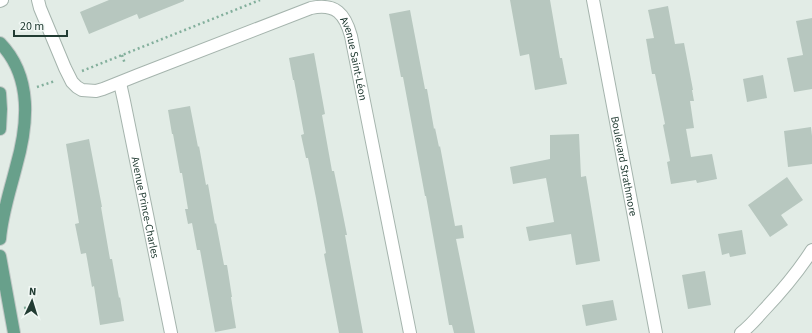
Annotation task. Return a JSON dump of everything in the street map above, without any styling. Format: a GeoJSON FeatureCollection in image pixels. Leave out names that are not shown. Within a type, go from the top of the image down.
{"type":"FeatureCollection","features":[{"type":"Feature","properties":{"kind":"main road"},"geometry":{"type":"LineString","coordinates":[[0,43],[18,70],[23,83],[26,103],[23,133],[17,166],[4,212],[0,239]]}},
{"type":"Feature","properties":{"kind":"main road"},"geometry":{"type":"LineString","coordinates":[[0,93],[0,129]]}},
{"type":"Feature","properties":{"kind":"main road"},"geometry":{"type":"LineString","coordinates":[[0,256],[14,333]]}},
{"type":"Feature","properties":{"kind":"street","name":"Avenue Saint-Léon"},"geometry":{"type":"LineString","coordinates":[[38,0],[40,8],[72,82],[82,90],[96,91],[103,90],[145,72],[311,8],[327,8],[339,12],[348,25],[351,36],[410,333]]}},
{"type":"Feature","properties":{"kind":"street","name":"Boulevard Strathmore"},"geometry":{"type":"LineString","coordinates":[[593,0],[656,333]]}},
{"type":"Feature","properties":{"kind":"street","name":"Avenue Prince-Charles"},"geometry":{"type":"LineString","coordinates":[[120,83],[171,333]]}},
{"type":"Feature","properties":{"kind":"street"},"geometry":{"type":"LineString","coordinates":[[741,333],[771,303],[799,269],[812,250]]}},
{"type":"Feature","properties":{"kind":"path"},"geometry":{"type":"LineString","coordinates":[[81,71],[260,0]]}},
{"type":"Feature","properties":{"kind":"path"},"geometry":{"type":"LineString","coordinates":[[122,55],[126,67]]}},
{"type":"Feature","properties":{"kind":"path"},"geometry":{"type":"LineString","coordinates":[[34,88],[59,80]]}},
{"type":"Feature","properties":{"kind":"path"},"geometry":{"type":"LineString","coordinates":[[24,308],[34,306]]}},
{"type":"Feature","properties":{"kind":"building"},"geometry":{"type":"Polygon","coordinates":[[[109,0],[184,1],[139,19],[137,14],[89,34],[80,12],[109,0]]]}},
{"type":"Feature","properties":{"kind":"building"},"geometry":{"type":"Polygon","coordinates":[[[510,0],[550,0],[560,58],[562,58],[567,84],[535,90],[529,54],[520,56],[510,0]]]}},
{"type":"Feature","properties":{"kind":"building"},"geometry":{"type":"Polygon","coordinates":[[[668,6],[675,44],[684,43],[693,90],[694,101],[690,101],[694,128],[686,129],[691,157],[712,154],[717,179],[697,183],[696,180],[671,184],[667,162],[670,161],[663,125],[665,124],[655,74],[652,74],[646,39],[654,38],[648,10],[668,6]]]}},
{"type":"Feature","properties":{"kind":"building"},"geometry":{"type":"Polygon","coordinates":[[[410,10],[425,89],[427,89],[434,129],[435,128],[439,147],[440,146],[455,226],[462,225],[464,238],[456,239],[475,333],[454,333],[452,325],[449,325],[426,196],[389,14],[410,10]]]}},
{"type":"Feature","properties":{"kind":"building"},"geometry":{"type":"Polygon","coordinates":[[[812,18],[812,89],[794,92],[787,58],[803,55],[796,21],[812,18]]]}},
{"type":"Feature","properties":{"kind":"building"},"geometry":{"type":"Polygon","coordinates":[[[314,53],[325,114],[322,115],[332,171],[334,171],[347,235],[345,235],[363,333],[339,333],[324,254],[326,253],[316,198],[308,158],[306,158],[301,135],[304,134],[289,58],[314,53]]]}},
{"type":"Feature","properties":{"kind":"building"},"geometry":{"type":"Polygon","coordinates":[[[763,75],[767,98],[747,102],[743,79],[763,75]]]}},
{"type":"Feature","properties":{"kind":"building"},"geometry":{"type":"Polygon","coordinates":[[[190,106],[206,185],[208,184],[224,265],[227,265],[236,328],[215,332],[200,250],[197,250],[192,223],[188,224],[185,209],[188,209],[182,173],[180,173],[168,110],[190,106]]]}},
{"type":"Feature","properties":{"kind":"building"},"geometry":{"type":"Polygon","coordinates":[[[811,127],[812,164],[788,167],[784,131],[811,127]]]}},
{"type":"Feature","properties":{"kind":"building"},"geometry":{"type":"Polygon","coordinates":[[[579,134],[581,177],[586,176],[600,261],[576,265],[571,234],[529,241],[526,227],[554,222],[546,178],[513,184],[510,167],[550,159],[550,135],[579,134]]]}},
{"type":"Feature","properties":{"kind":"building"},"geometry":{"type":"Polygon","coordinates":[[[89,139],[110,259],[112,259],[124,321],[100,325],[94,286],[92,287],[86,253],[81,254],[75,224],[79,223],[66,144],[89,139]]]}},
{"type":"Feature","properties":{"kind":"building"},"geometry":{"type":"Polygon","coordinates":[[[787,177],[803,200],[781,215],[788,225],[770,237],[748,205],[787,177]]]}},
{"type":"Feature","properties":{"kind":"building"},"geometry":{"type":"Polygon","coordinates":[[[742,230],[746,254],[730,257],[729,253],[722,255],[718,234],[742,230]]]}},
{"type":"Feature","properties":{"kind":"building"},"geometry":{"type":"Polygon","coordinates":[[[705,271],[711,305],[688,309],[682,275],[705,271]]]}},
{"type":"Feature","properties":{"kind":"building"},"geometry":{"type":"Polygon","coordinates":[[[613,300],[617,320],[586,326],[582,305],[613,300]]]}}]}
